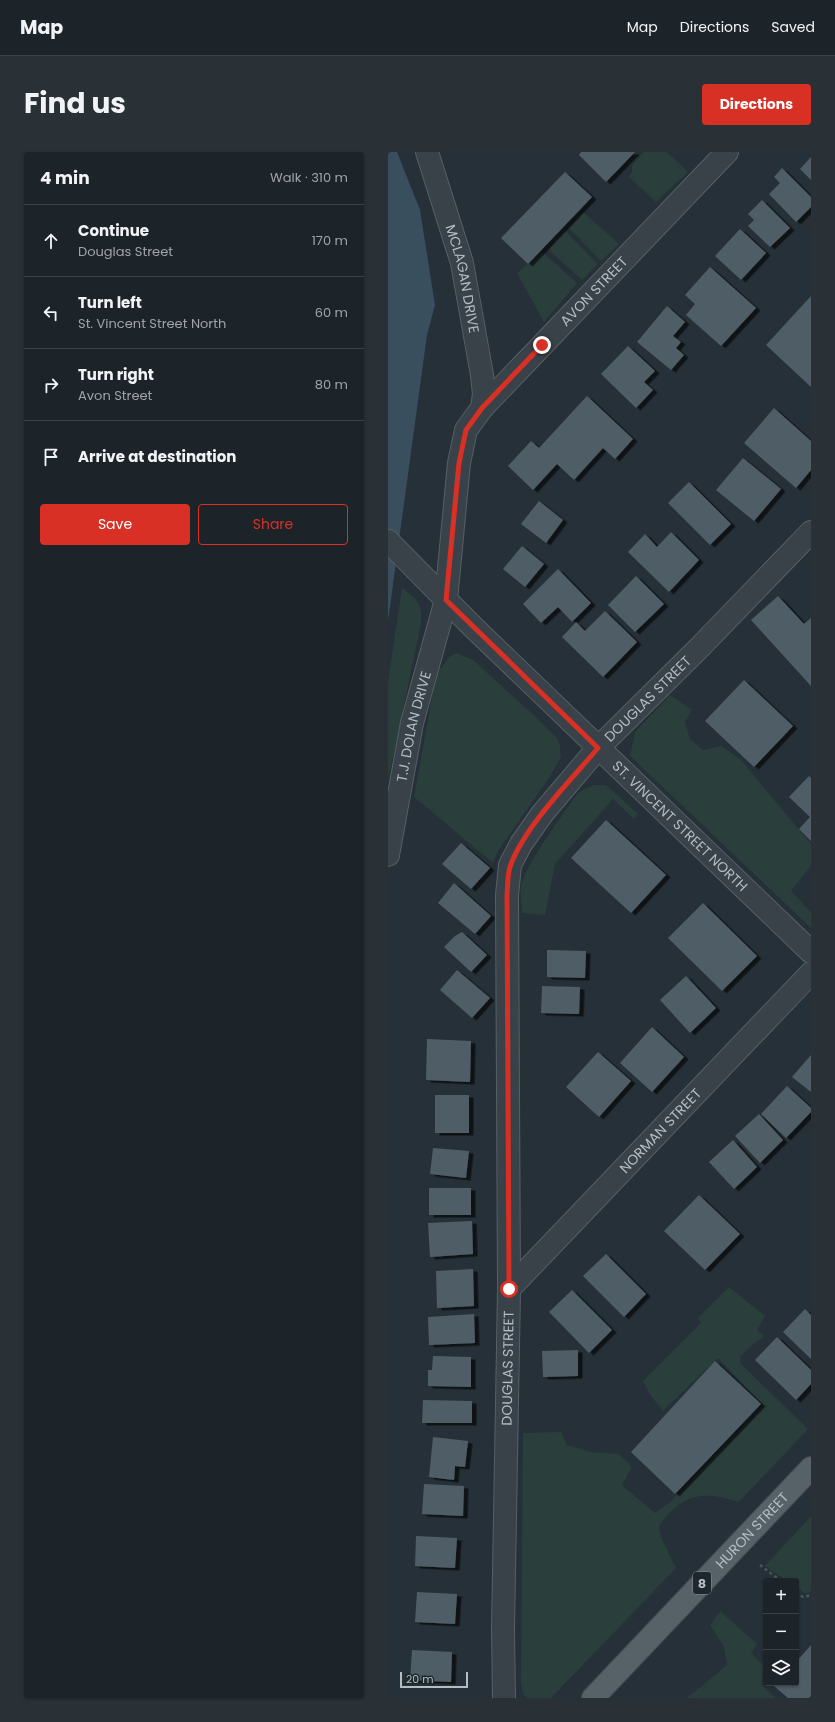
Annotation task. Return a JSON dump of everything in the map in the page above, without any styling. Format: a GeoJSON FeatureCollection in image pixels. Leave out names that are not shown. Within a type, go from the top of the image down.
{"type":"FeatureCollection","features":[{"type":"Feature","properties":{"kind":"main road","name":"HURON STREET"},"geometry":{"type":"LineString","coordinates":[[594,1698],[811,1468]]}},
{"type":"Feature","properties":{"kind":"street","name":"MCLAGAN DRIVE"},"geometry":{"type":"LineString","coordinates":[[427,152],[462,263],[482,375],[484,394],[482,408]]}},
{"type":"Feature","properties":{"kind":"street","name":"AVON STREET"},"geometry":{"type":"LineString","coordinates":[[446,600],[459,463],[466,430],[482,408],[727,152]]}},
{"type":"Feature","properties":{"kind":"street","name":"DOUGLAS STREET"},"geometry":{"type":"LineString","coordinates":[[504,1698],[503,1629],[509,1289],[507,895],[510,865],[521,844],[542,814],[598,748],[699,648],[811,532]]}},
{"type":"Feature","properties":{"kind":"street","name":"ST. VINCENT STREET NORTH"},"geometry":{"type":"LineString","coordinates":[[388,541],[446,600],[598,748],[811,952]]}},
{"type":"Feature","properties":{"kind":"street","name":"T.J. DOLAN DRIVE"},"geometry":{"type":"LineString","coordinates":[[388,855],[412,723],[446,600]]}},
{"type":"Feature","properties":{"kind":"street","name":"NORMAN STREET"},"geometry":{"type":"LineString","coordinates":[[509,1289],[811,973]]}},
{"type":"Feature","properties":{"kind":"path"},"geometry":{"type":"LineString","coordinates":[[760,1565],[777,1578]]}},
{"type":"Feature","properties":{"kind":"path"},"geometry":{"type":"LineString","coordinates":[[799,1594],[803,1597],[811,1595]]}},
{"type":"Feature","properties":{"kind":"green space"},"geometry":{"type":"Polygon","coordinates":[[[644,152],[667,152],[688,172],[656,202],[629,177],[632,172],[632,165],[644,152]]]}},
{"type":"Feature","properties":{"kind":"green space"},"geometry":{"type":"Polygon","coordinates":[[[583,212],[619,244],[601,261],[569,228],[583,212]]]}},
{"type":"Feature","properties":{"kind":"green space"},"geometry":{"type":"Polygon","coordinates":[[[565,231],[598,264],[582,280],[548,249],[565,231]]]}},
{"type":"Feature","properties":{"kind":"green space"},"geometry":{"type":"Polygon","coordinates":[[[542,252],[577,283],[544,322],[517,273],[542,252]]]}},
{"type":"Feature","properties":{"kind":"green space"},"geometry":{"type":"Polygon","coordinates":[[[402,588],[418,603],[421,611],[421,624],[388,781],[388,682],[402,588]]]}},
{"type":"Feature","properties":{"kind":"green space"},"geometry":{"type":"Polygon","coordinates":[[[457,653],[473,660],[537,718],[557,738],[560,746],[561,757],[549,778],[498,851],[493,863],[414,797],[436,675],[449,657],[457,653]]]}},
{"type":"Feature","properties":{"kind":"green space"},"geometry":{"type":"Polygon","coordinates":[[[670,695],[692,710],[685,722],[690,739],[703,750],[722,746],[741,760],[811,844],[811,866],[791,891],[811,912],[811,928],[630,756],[635,732],[670,695]]]}},
{"type":"Feature","properties":{"kind":"green space"},"geometry":{"type":"Polygon","coordinates":[[[594,785],[606,785],[638,814],[634,819],[613,799],[555,864],[545,915],[522,913],[521,888],[528,868],[574,798],[582,790],[594,785]]]}},
{"type":"Feature","properties":{"kind":"green space"},"geometry":{"type":"Polygon","coordinates":[[[729,1287],[765,1316],[757,1330],[765,1336],[752,1345],[740,1357],[740,1363],[808,1429],[739,1502],[714,1496],[703,1496],[685,1501],[676,1507],[659,1526],[661,1537],[676,1568],[551,1698],[527,1698],[523,1694],[521,1683],[523,1433],[561,1432],[567,1445],[591,1452],[619,1454],[632,1467],[622,1485],[655,1513],[671,1501],[763,1405],[718,1358],[663,1411],[651,1396],[643,1381],[701,1323],[698,1318],[729,1287]]]}},
{"type":"Feature","properties":{"kind":"green space"},"geometry":{"type":"Polygon","coordinates":[[[811,1516],[811,1591],[806,1594],[799,1589],[799,1578],[783,1578],[765,1566],[811,1516]]]}},
{"type":"Feature","properties":{"kind":"green space"},"geometry":{"type":"Polygon","coordinates":[[[720,1611],[757,1644],[751,1653],[763,1665],[762,1685],[775,1698],[687,1698],[727,1665],[724,1647],[710,1625],[720,1611]]]}},
{"type":"Feature","properties":{"kind":"water"},"geometry":{"type":"Polygon","coordinates":[[[388,152],[397,152],[420,210],[435,305],[427,335],[388,621],[388,152]]]}},
{"type":"Feature","properties":{"kind":"building"},"geometry":{"type":"Polygon","coordinates":[[[581,152],[635,152],[606,182],[579,155],[581,152]]]}},
{"type":"Feature","properties":{"kind":"building"},"geometry":{"type":"Polygon","coordinates":[[[811,157],[811,180],[800,169],[811,157]]]}},
{"type":"Feature","properties":{"kind":"building"},"geometry":{"type":"Polygon","coordinates":[[[782,168],[811,197],[811,207],[796,222],[769,194],[780,183],[774,177],[782,168]]]}},
{"type":"Feature","properties":{"kind":"building"},"geometry":{"type":"Polygon","coordinates":[[[565,172],[592,197],[528,264],[501,238],[565,172]]]}},
{"type":"Feature","properties":{"kind":"building"},"geometry":{"type":"Polygon","coordinates":[[[762,200],[790,228],[770,247],[748,226],[754,220],[748,214],[762,200]]]}},
{"type":"Feature","properties":{"kind":"building"},"geometry":{"type":"Polygon","coordinates":[[[740,229],[766,253],[741,280],[715,256],[740,229]]]}},
{"type":"Feature","properties":{"kind":"building"},"geometry":{"type":"Polygon","coordinates":[[[710,267],[756,308],[721,346],[686,315],[695,304],[685,295],[710,267]]]}},
{"type":"Feature","properties":{"kind":"building"},"geometry":{"type":"Polygon","coordinates":[[[811,296],[811,387],[766,345],[811,296]]]}},
{"type":"Feature","properties":{"kind":"building"},"geometry":{"type":"Polygon","coordinates":[[[667,306],[685,322],[673,336],[681,342],[676,348],[684,355],[671,370],[637,342],[667,306]]]}},
{"type":"Feature","properties":{"kind":"building"},"geometry":{"type":"Polygon","coordinates":[[[628,346],[655,371],[644,382],[653,390],[636,408],[601,374],[628,346]]]}},
{"type":"Feature","properties":{"kind":"building"},"geometry":{"type":"Polygon","coordinates":[[[587,396],[633,439],[615,459],[603,448],[574,480],[557,464],[533,490],[508,466],[531,441],[539,448],[587,396]]]}},
{"type":"Feature","properties":{"kind":"building"},"geometry":{"type":"Polygon","coordinates":[[[774,408],[811,441],[811,470],[796,488],[744,443],[774,408]]]}},
{"type":"Feature","properties":{"kind":"building"},"geometry":{"type":"Polygon","coordinates":[[[743,458],[781,489],[754,521],[716,490],[743,458]]]}},
{"type":"Feature","properties":{"kind":"building"},"geometry":{"type":"Polygon","coordinates":[[[689,482],[731,524],[710,545],[668,503],[689,482]]]}},
{"type":"Feature","properties":{"kind":"building"},"geometry":{"type":"Polygon","coordinates":[[[539,501],[563,520],[546,543],[521,524],[539,501]]]}},
{"type":"Feature","properties":{"kind":"building"},"geometry":{"type":"Polygon","coordinates":[[[671,532],[699,560],[669,592],[628,552],[645,534],[657,547],[671,532]]]}},
{"type":"Feature","properties":{"kind":"building"},"geometry":{"type":"Polygon","coordinates":[[[522,546],[544,564],[525,587],[503,569],[522,546]]]}},
{"type":"Feature","properties":{"kind":"building"},"geometry":{"type":"Polygon","coordinates":[[[558,569],[591,603],[572,622],[558,607],[541,623],[523,604],[558,569]]]}},
{"type":"Feature","properties":{"kind":"building"},"geometry":{"type":"Polygon","coordinates":[[[636,576],[664,604],[635,632],[608,605],[636,576]]]}},
{"type":"Feature","properties":{"kind":"building"},"geometry":{"type":"Polygon","coordinates":[[[778,596],[804,624],[811,618],[811,686],[751,620],[778,596]]]}},
{"type":"Feature","properties":{"kind":"building"},"geometry":{"type":"Polygon","coordinates":[[[605,611],[637,642],[603,677],[562,637],[576,622],[585,631],[605,611]]]}},
{"type":"Feature","properties":{"kind":"building"},"geometry":{"type":"Polygon","coordinates":[[[744,680],[793,726],[754,767],[705,721],[744,680]]]}},
{"type":"Feature","properties":{"kind":"building"},"geometry":{"type":"Polygon","coordinates":[[[809,776],[811,778],[811,841],[799,829],[810,817],[789,797],[809,776]]]}},
{"type":"Feature","properties":{"kind":"building"},"geometry":{"type":"Polygon","coordinates":[[[606,820],[666,875],[631,913],[571,858],[606,820]]]}},
{"type":"Feature","properties":{"kind":"building"},"geometry":{"type":"Polygon","coordinates":[[[461,843],[490,868],[471,889],[442,864],[461,843]]]}},
{"type":"Feature","properties":{"kind":"building"},"geometry":{"type":"Polygon","coordinates":[[[454,883],[491,916],[475,934],[438,903],[454,883]]]}},
{"type":"Feature","properties":{"kind":"building"},"geometry":{"type":"Polygon","coordinates":[[[703,903],[757,956],[722,991],[668,938],[703,903]]]}},
{"type":"Feature","properties":{"kind":"building"},"geometry":{"type":"Polygon","coordinates":[[[462,932],[487,955],[471,972],[444,947],[455,936],[462,932]]]}},
{"type":"Feature","properties":{"kind":"building"},"geometry":{"type":"Polygon","coordinates":[[[547,950],[586,951],[585,978],[547,977],[547,950]]]}},
{"type":"Feature","properties":{"kind":"building"},"geometry":{"type":"Polygon","coordinates":[[[457,970],[490,998],[472,1018],[440,990],[457,970]]]}},
{"type":"Feature","properties":{"kind":"building"},"geometry":{"type":"Polygon","coordinates":[[[686,976],[716,1008],[690,1033],[660,1000],[686,976]]]}},
{"type":"Feature","properties":{"kind":"building"},"geometry":{"type":"Polygon","coordinates":[[[542,986],[580,987],[579,1014],[541,1013],[542,986]]]}},
{"type":"Feature","properties":{"kind":"building"},"geometry":{"type":"Polygon","coordinates":[[[652,1027],[684,1057],[652,1092],[620,1063],[652,1027]]]}},
{"type":"Feature","properties":{"kind":"building"},"geometry":{"type":"Polygon","coordinates":[[[427,1039],[471,1041],[470,1082],[426,1080],[427,1039]]]}},
{"type":"Feature","properties":{"kind":"building"},"geometry":{"type":"Polygon","coordinates":[[[598,1052],[631,1081],[599,1117],[566,1087],[598,1052]]]}},
{"type":"Feature","properties":{"kind":"building"},"geometry":{"type":"Polygon","coordinates":[[[811,1055],[811,1092],[792,1077],[811,1055]]]}},
{"type":"Feature","properties":{"kind":"building"},"geometry":{"type":"Polygon","coordinates":[[[787,1086],[811,1108],[811,1112],[786,1138],[761,1114],[787,1086]]]}},
{"type":"Feature","properties":{"kind":"building"},"geometry":{"type":"Polygon","coordinates":[[[435,1095],[469,1095],[469,1133],[435,1133],[435,1095]]]}},
{"type":"Feature","properties":{"kind":"building"},"geometry":{"type":"Polygon","coordinates":[[[759,1114],[783,1140],[760,1163],[735,1136],[759,1114]]]}},
{"type":"Feature","properties":{"kind":"building"},"geometry":{"type":"Polygon","coordinates":[[[733,1140],[757,1167],[734,1189],[709,1162],[733,1140]]]}},
{"type":"Feature","properties":{"kind":"building"},"geometry":{"type":"Polygon","coordinates":[[[433,1148],[469,1151],[466,1178],[430,1174],[433,1148]]]}},
{"type":"Feature","properties":{"kind":"building"},"geometry":{"type":"Polygon","coordinates":[[[429,1188],[471,1188],[471,1215],[429,1215],[429,1188]]]}},
{"type":"Feature","properties":{"kind":"building"},"geometry":{"type":"Polygon","coordinates":[[[699,1195],[740,1234],[705,1270],[664,1231],[699,1195]]]}},
{"type":"Feature","properties":{"kind":"building"},"geometry":{"type":"Polygon","coordinates":[[[472,1221],[473,1254],[430,1257],[428,1223],[472,1221]]]}},
{"type":"Feature","properties":{"kind":"building"},"geometry":{"type":"Polygon","coordinates":[[[606,1254],[646,1294],[624,1317],[583,1276],[606,1254]]]}},
{"type":"Feature","properties":{"kind":"building"},"geometry":{"type":"Polygon","coordinates":[[[473,1269],[474,1306],[437,1308],[436,1271],[473,1269]]]}},
{"type":"Feature","properties":{"kind":"building"},"geometry":{"type":"Polygon","coordinates":[[[572,1290],[612,1330],[589,1353],[549,1312],[572,1290]]]}},
{"type":"Feature","properties":{"kind":"building"},"geometry":{"type":"Polygon","coordinates":[[[805,1309],[811,1315],[811,1359],[783,1332],[805,1309]]]}},
{"type":"Feature","properties":{"kind":"building"},"geometry":{"type":"Polygon","coordinates":[[[474,1314],[475,1343],[429,1345],[428,1317],[474,1314]]]}},
{"type":"Feature","properties":{"kind":"building"},"geometry":{"type":"Polygon","coordinates":[[[777,1337],[811,1370],[811,1384],[796,1400],[755,1360],[777,1337]]]}},
{"type":"Feature","properties":{"kind":"building"},"geometry":{"type":"Polygon","coordinates":[[[578,1350],[578,1376],[543,1377],[542,1351],[578,1350]]]}},
{"type":"Feature","properties":{"kind":"building"},"geometry":{"type":"Polygon","coordinates":[[[433,1356],[471,1357],[471,1387],[428,1386],[428,1370],[432,1370],[433,1356]]]}},
{"type":"Feature","properties":{"kind":"building"},"geometry":{"type":"Polygon","coordinates":[[[715,1361],[761,1404],[675,1494],[631,1452],[715,1361]]]}},
{"type":"Feature","properties":{"kind":"building"},"geometry":{"type":"Polygon","coordinates":[[[423,1400],[472,1401],[472,1423],[422,1423],[423,1400]]]}},
{"type":"Feature","properties":{"kind":"building"},"geometry":{"type":"Polygon","coordinates":[[[433,1437],[468,1441],[465,1467],[455,1466],[454,1480],[429,1477],[433,1437]]]}},
{"type":"Feature","properties":{"kind":"building"},"geometry":{"type":"Polygon","coordinates":[[[424,1484],[464,1486],[463,1516],[422,1514],[424,1484]]]}},
{"type":"Feature","properties":{"kind":"building"},"geometry":{"type":"Polygon","coordinates":[[[416,1536],[457,1538],[455,1568],[415,1566],[416,1536]]]}},
{"type":"Feature","properties":{"kind":"building"},"geometry":{"type":"Polygon","coordinates":[[[417,1592],[457,1594],[455,1624],[415,1622],[417,1592]]]}},
{"type":"Feature","properties":{"kind":"building"},"geometry":{"type":"Polygon","coordinates":[[[811,1645],[811,1698],[788,1698],[774,1686],[799,1686],[799,1659],[811,1645]]]}},
{"type":"Feature","properties":{"kind":"building"},"geometry":{"type":"Polygon","coordinates":[[[412,1650],[452,1652],[451,1682],[410,1680],[412,1650]]]}},
{"type":"Feature","properties":{"kind":"route"},"geometry":{"type":"LineString","coordinates":[[509,1289],[507,895],[510,865],[521,844],[542,814],[598,748],[446,600],[459,463],[466,430],[482,408],[542,345]]}}]}
